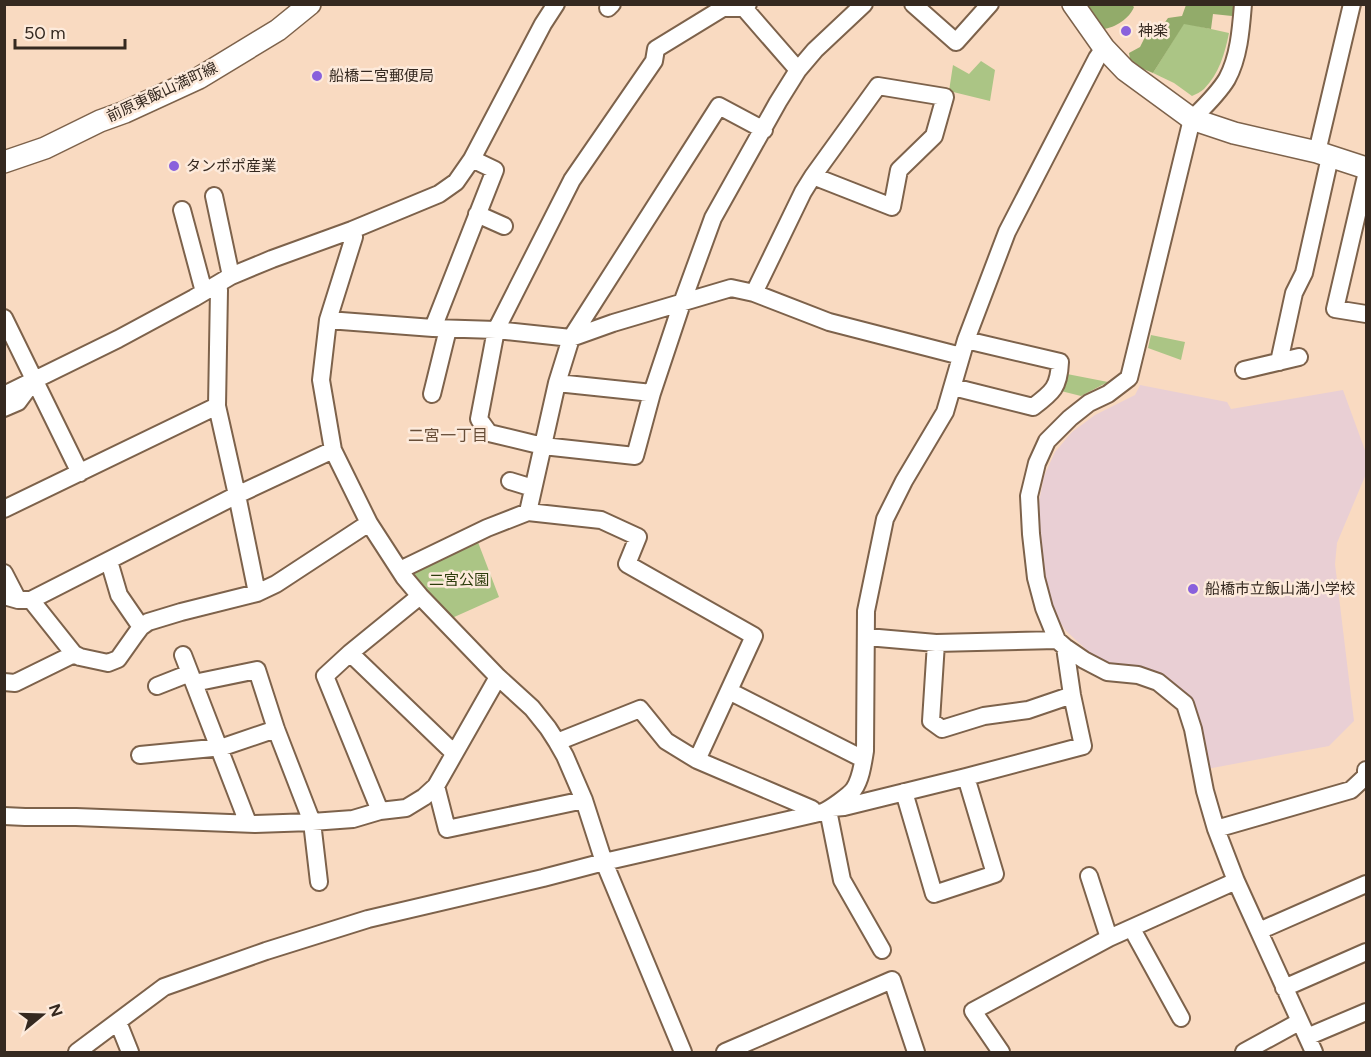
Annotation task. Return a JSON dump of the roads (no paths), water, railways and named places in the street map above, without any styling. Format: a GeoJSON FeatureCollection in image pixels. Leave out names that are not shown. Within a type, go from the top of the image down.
{"type":"FeatureCollection","features":[{"type":"Feature","properties":{"kind":"street","name":"前原東飯山満町線"},"geometry":{"type":"LineString","coordinates":[[4,162],[45,148],[100,121],[199,78],[278,30],[310,4]]}},
{"type":"Feature","properties":{"kind":"street"},"geometry":{"type":"LineString","coordinates":[[4,395],[118,339],[217,284],[272,259],[352,230],[440,194],[456,183],[472,159],[543,24],[556,4]]}},
{"type":"Feature","properties":{"kind":"street"},"geometry":{"type":"LineString","coordinates":[[798,70],[746,6],[723,8],[657,50],[654,61],[572,180],[496,330],[479,419],[489,433],[543,446],[635,456],[652,393],[713,218],[798,70],[815,50],[864,4]]}},
{"type":"Feature","properties":{"kind":"street"},"geometry":{"type":"LineString","coordinates":[[913,4],[956,42],[990,4]]}},
{"type":"Feature","properties":{"kind":"street"},"geometry":{"type":"LineString","coordinates":[[1073,4],[1104,48],[1125,70],[1192,118],[1234,133],[1323,154],[1366,168]]}},
{"type":"Feature","properties":{"kind":"street"},"geometry":{"type":"LineString","coordinates":[[84,1050],[164,987],[266,951],[368,919],[844,807],[1083,746],[1061,644],[1044,608],[1036,578],[1029,496],[1037,463],[1047,441],[1089,403],[1108,394],[1129,378],[1192,118],[1211,100],[1227,79],[1241,30],[1243,4]]}},
{"type":"Feature","properties":{"kind":"street"},"geometry":{"type":"LineString","coordinates":[[1279,362],[1294,293],[1304,273],[1323,154],[1352,4]]}},
{"type":"Feature","properties":{"kind":"street"},"geometry":{"type":"LineString","coordinates":[[557,742],[640,709],[666,741],[697,760],[812,809],[824,811],[854,789],[865,751],[866,611],[885,519],[904,481],[945,412],[966,340],[1007,232],[1104,48]]}},
{"type":"Feature","properties":{"kind":"street"},"geometry":{"type":"LineString","coordinates":[[754,293],[803,192],[813,176],[878,86],[945,97],[934,136],[900,170],[892,207],[813,176]]}},
{"type":"Feature","properties":{"kind":"street"},"geometry":{"type":"LineString","coordinates":[[528,512],[557,382],[571,338],[719,106],[764,130]]}},
{"type":"Feature","properties":{"kind":"street"},"geometry":{"type":"LineString","coordinates":[[432,394],[440,328],[477,214],[495,170],[472,159]]}},
{"type":"Feature","properties":{"kind":"street"},"geometry":{"type":"LineString","coordinates":[[1366,176],[1335,309],[1366,314]]}},
{"type":"Feature","properties":{"kind":"street"},"geometry":{"type":"LineString","coordinates":[[213,196],[217,284]]}},
{"type":"Feature","properties":{"kind":"street"},"geometry":{"type":"LineString","coordinates":[[182,210],[219,290],[217,406],[257,593]]}},
{"type":"Feature","properties":{"kind":"street"},"geometry":{"type":"LineString","coordinates":[[477,214],[504,226]]}},
{"type":"Feature","properties":{"kind":"street"},"geometry":{"type":"LineString","coordinates":[[352,230],[354,237],[328,320],[321,380],[333,450],[369,523],[400,570],[420,596],[532,708],[557,742],[584,800],[604,862],[683,1053]]}},
{"type":"Feature","properties":{"kind":"street"},"geometry":{"type":"LineString","coordinates":[[328,320],[496,330],[571,338],[730,288],[754,293],[829,322],[961,356]]}},
{"type":"Feature","properties":{"kind":"street"},"geometry":{"type":"LineString","coordinates":[[4,318],[80,472]]}},
{"type":"Feature","properties":{"kind":"street"},"geometry":{"type":"LineString","coordinates":[[953,387],[1034,407],[1052,393],[1059,376],[1060,362],[966,340]]}},
{"type":"Feature","properties":{"kind":"street"},"geometry":{"type":"LineString","coordinates":[[1244,370],[1299,357]]}},
{"type":"Feature","properties":{"kind":"street"},"geometry":{"type":"LineString","coordinates":[[4,408],[18,402],[35,380]]}},
{"type":"Feature","properties":{"kind":"street"},"geometry":{"type":"LineString","coordinates":[[557,382],[652,393]]}},
{"type":"Feature","properties":{"kind":"street"},"geometry":{"type":"LineString","coordinates":[[4,509],[217,406]]}},
{"type":"Feature","properties":{"kind":"street"},"geometry":{"type":"LineString","coordinates":[[18,598],[109,561],[237,495],[333,450]]}},
{"type":"Feature","properties":{"kind":"street"},"geometry":{"type":"LineString","coordinates":[[510,482],[533,488]]}},
{"type":"Feature","properties":{"kind":"street"},"geometry":{"type":"LineString","coordinates":[[400,570],[487,528],[528,512],[601,520],[638,537],[627,564],[754,636],[697,760]]}},
{"type":"Feature","properties":{"kind":"street"},"geometry":{"type":"LineString","coordinates":[[4,573],[18,598],[74,654],[108,663],[118,659],[141,627],[148,622],[257,593],[276,584],[369,523]]}},
{"type":"Feature","properties":{"kind":"street"},"geometry":{"type":"LineString","coordinates":[[109,561],[119,595],[141,627]]}},
{"type":"Feature","properties":{"kind":"street"},"geometry":{"type":"LineString","coordinates":[[380,812],[325,676],[420,596]]}},
{"type":"Feature","properties":{"kind":"street"},"geometry":{"type":"LineString","coordinates":[[867,637],[936,643],[1061,644],[1107,672],[1138,675],[1158,682],[1185,704],[1193,729],[1204,791],[1216,829],[1236,881],[1310,1045],[1366,1012]]}},
{"type":"Feature","properties":{"kind":"street"},"geometry":{"type":"LineString","coordinates":[[936,643],[931,721],[942,729],[984,716],[1028,710],[1072,695]]}},
{"type":"Feature","properties":{"kind":"street"},"geometry":{"type":"LineString","coordinates":[[350,653],[454,753]]}},
{"type":"Feature","properties":{"kind":"street"},"geometry":{"type":"LineString","coordinates":[[4,682],[15,683],[74,654]]}},
{"type":"Feature","properties":{"kind":"street"},"geometry":{"type":"LineString","coordinates":[[183,655],[248,823]]}},
{"type":"Feature","properties":{"kind":"street"},"geometry":{"type":"LineString","coordinates":[[157,686],[192,678],[257,670],[276,729],[312,822],[319,882]]}},
{"type":"Feature","properties":{"kind":"street"},"geometry":{"type":"LineString","coordinates":[[4,816],[76,816],[248,823],[312,822],[353,819],[406,808],[436,786],[498,676]]}},
{"type":"Feature","properties":{"kind":"street"},"geometry":{"type":"LineString","coordinates":[[729,691],[863,759]]}},
{"type":"Feature","properties":{"kind":"street"},"geometry":{"type":"LineString","coordinates":[[140,754],[218,747],[276,729]]}},
{"type":"Feature","properties":{"kind":"street"},"geometry":{"type":"LineString","coordinates":[[1216,829],[1352,790],[1366,776],[1366,770]]}},
{"type":"Feature","properties":{"kind":"street"},"geometry":{"type":"LineString","coordinates":[[904,792],[934,894],[995,874],[966,777]]}},
{"type":"Feature","properties":{"kind":"street"},"geometry":{"type":"LineString","coordinates":[[436,786],[447,829],[584,800]]}},
{"type":"Feature","properties":{"kind":"street"},"geometry":{"type":"LineString","coordinates":[[824,811],[842,880],[882,950]]}},
{"type":"Feature","properties":{"kind":"street"},"geometry":{"type":"LineString","coordinates":[[1089,876],[1109,938]]}},
{"type":"Feature","properties":{"kind":"street"},"geometry":{"type":"LineString","coordinates":[[1001,1053],[973,1011],[1109,938],[1236,881]]}},
{"type":"Feature","properties":{"kind":"street"},"geometry":{"type":"LineString","coordinates":[[1259,931],[1366,884]]}},
{"type":"Feature","properties":{"kind":"street"},"geometry":{"type":"LineString","coordinates":[[1132,929],[1181,1018]]}},
{"type":"Feature","properties":{"kind":"street"},"geometry":{"type":"LineString","coordinates":[[1284,988],[1366,952]]}},
{"type":"Feature","properties":{"kind":"street"},"geometry":{"type":"LineString","coordinates":[[725,1053],[892,980],[916,1053]]}},
{"type":"Feature","properties":{"kind":"street"},"geometry":{"type":"LineString","coordinates":[[118,1022],[130,1053]]}},
{"type":"Feature","properties":{"kind":"street"},"geometry":{"type":"LineString","coordinates":[[1244,1053],[1299,1022]]}},
{"type":"Feature","properties":{"kind":"place","name":"神楽"},"geometry":{"type":"Point","coordinates":[1126,31]}},
{"type":"Feature","properties":{"kind":"place","name":"船橋二宮郵便局"},"geometry":{"type":"Point","coordinates":[317,76]}},
{"type":"Feature","properties":{"kind":"place","name":"タンポポ産業"},"geometry":{"type":"Point","coordinates":[174,166]}},
{"type":"Feature","properties":{"kind":"place","name":"船橋市立飯山満小学校"},"geometry":{"type":"Point","coordinates":[1193,589]}},
{"type":"Feature","properties":{"kind":"district","name":"二宮一丁目"},"geometry":{"type":"Point","coordinates":[448,435]}},
{"type":"Feature","properties":{"kind":"park label","name":"二宮公園"},"geometry":{"type":"Point","coordinates":[459,580]}}]}
